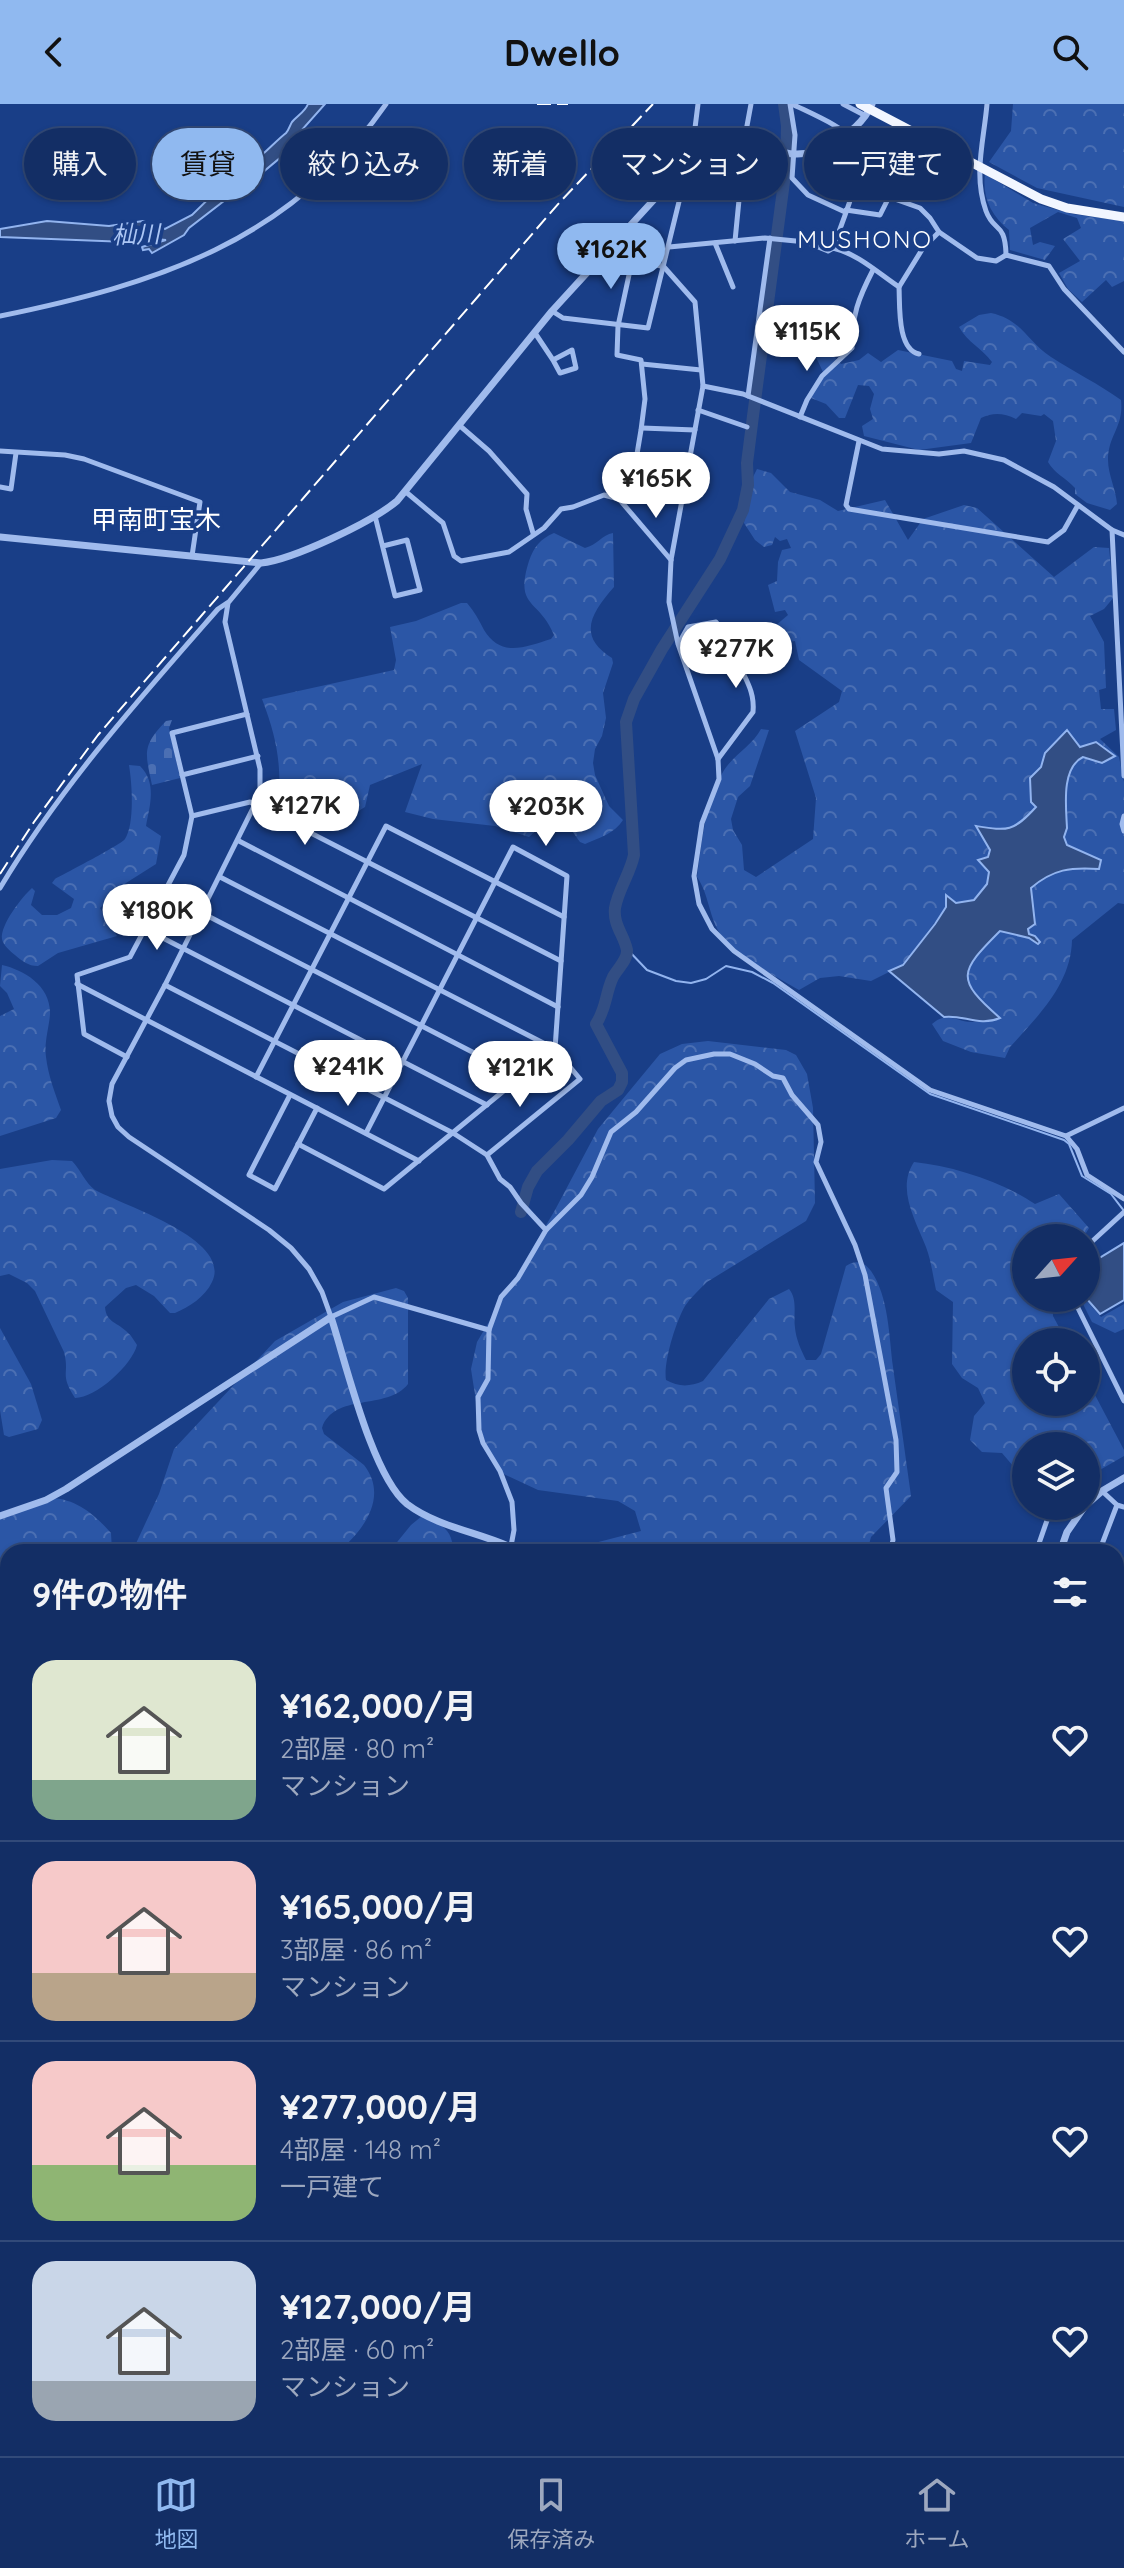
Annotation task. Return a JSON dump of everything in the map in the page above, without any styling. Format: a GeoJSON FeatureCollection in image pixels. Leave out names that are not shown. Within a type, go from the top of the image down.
{"type":"FeatureCollection","features":[{"type":"Feature","properties":{"kind":"highway"},"geometry":{"type":"LineString","coordinates":[[860,104],[1041,199],[1067,208],[1124,217]]}},
{"type":"Feature","properties":{"kind":"street"},"geometry":{"type":"LineString","coordinates":[[0,316],[135,283],[221,249],[263,224],[319,181],[359,140],[386,104]]}},
{"type":"Feature","properties":{"kind":"street"},"geometry":{"type":"LineString","coordinates":[[695,128],[698,104]]}},
{"type":"Feature","properties":{"kind":"street"},"geometry":{"type":"LineString","coordinates":[[747,128],[751,104]]}},
{"type":"Feature","properties":{"kind":"street"},"geometry":{"type":"LineString","coordinates":[[791,104],[837,128]]}},
{"type":"Feature","properties":{"kind":"street"},"geometry":{"type":"LineString","coordinates":[[791,104],[795,135],[789,154],[792,178],[798,186],[818,201],[846,211],[880,215],[888,200]]}},
{"type":"Feature","properties":{"kind":"street"},"geometry":{"type":"LineString","coordinates":[[843,104],[869,110],[853,128]]}},
{"type":"Feature","properties":{"kind":"street"},"geometry":{"type":"LineString","coordinates":[[987,104],[978,166],[986,211],[1006,236],[1006,255]]}},
{"type":"Feature","properties":{"kind":"street"},"geometry":{"type":"LineString","coordinates":[[789,154],[804,152]]}},
{"type":"Feature","properties":{"kind":"street"},"geometry":{"type":"LineString","coordinates":[[0,537],[261,563],[277,561],[375,516],[392,506],[406,492],[534,332],[653,200]]}},
{"type":"Feature","properties":{"kind":"street"},"geometry":{"type":"LineString","coordinates":[[552,311],[563,318],[648,328],[680,200]]}},
{"type":"Feature","properties":{"kind":"street"},"geometry":{"type":"LineString","coordinates":[[735,241],[739,200]]}},
{"type":"Feature","properties":{"kind":"street"},"geometry":{"type":"LineString","coordinates":[[669,247],[770,238],[806,242],[828,251],[833,248],[850,200]]}},
{"type":"Feature","properties":{"kind":"street"},"geometry":{"type":"LineString","coordinates":[[897,200],[920,208],[939,232],[977,258],[996,261],[1006,255],[1049,266],[1064,289],[1124,352]]}},
{"type":"Feature","properties":{"kind":"street"},"geometry":{"type":"LineString","coordinates":[[919,354],[907,347],[904,338],[899,287],[923,248],[939,232]]}},
{"type":"Feature","properties":{"kind":"street"},"geometry":{"type":"LineString","coordinates":[[749,397],[770,238]]}},
{"type":"Feature","properties":{"kind":"street"},"geometry":{"type":"LineString","coordinates":[[715,243],[733,287]]}},
{"type":"Feature","properties":{"kind":"street"},"geometry":{"type":"LineString","coordinates":[[833,248],[863,262],[899,287]]}},
{"type":"Feature","properties":{"kind":"street"},"geometry":{"type":"LineString","coordinates":[[595,264],[608,268],[638,259],[664,267],[695,302],[703,386],[671,560],[669,602],[672,625],[718,759],[719,779],[702,823],[694,876],[699,904],[712,929],[734,951],[930,1090],[1066,1136],[1077,1149],[1087,1175],[1124,1199]]}},
{"type":"Feature","properties":{"kind":"street"},"geometry":{"type":"LineString","coordinates":[[619,499],[637,454],[645,399],[641,360],[617,355],[618,326],[632,261]]}},
{"type":"Feature","properties":{"kind":"street"},"geometry":{"type":"LineString","coordinates":[[800,417],[822,376],[852,348],[855,305],[873,270]]}},
{"type":"Feature","properties":{"kind":"street"},"geometry":{"type":"LineString","coordinates":[[534,332],[560,373],[576,368],[572,350],[553,360]]}},
{"type":"Feature","properties":{"kind":"street"},"geometry":{"type":"LineString","coordinates":[[642,364],[701,370]]}},
{"type":"Feature","properties":{"kind":"street"},"geometry":{"type":"LineString","coordinates":[[703,386],[749,397],[882,449],[939,454],[964,451],[1004,460],[1054,487],[1112,530],[1124,535]]}},
{"type":"Feature","properties":{"kind":"street"},"geometry":{"type":"LineString","coordinates":[[698,410],[747,427]]}},
{"type":"Feature","properties":{"kind":"street"},"geometry":{"type":"LineString","coordinates":[[459,424],[489,451],[527,494],[526,509],[533,533]]}},
{"type":"Feature","properties":{"kind":"street"},"geometry":{"type":"LineString","coordinates":[[642,428],[695,430]]}},
{"type":"Feature","properties":{"kind":"street"},"geometry":{"type":"LineString","coordinates":[[859,441],[846,505],[849,509],[1048,542],[1064,530],[1078,505]]}},
{"type":"Feature","properties":{"kind":"street"},"geometry":{"type":"LineString","coordinates":[[0,451],[84,459],[200,502],[192,556]]}},
{"type":"Feature","properties":{"kind":"street"},"geometry":{"type":"LineString","coordinates":[[0,487],[11,489],[16,453]]}},
{"type":"Feature","properties":{"kind":"street"},"geometry":{"type":"LineString","coordinates":[[406,492],[443,523],[451,550],[458,560],[509,552],[544,528],[561,509],[604,495],[619,499],[671,560]]}},
{"type":"Feature","properties":{"kind":"street"},"geometry":{"type":"LineString","coordinates":[[375,516],[395,596],[420,590],[407,540],[383,546]]}},
{"type":"Feature","properties":{"kind":"street"},"geometry":{"type":"LineString","coordinates":[[1112,530],[1124,776]]}},
{"type":"Feature","properties":{"kind":"street"},"geometry":{"type":"LineString","coordinates":[[0,888],[44,820],[98,748],[261,563]]}},
{"type":"Feature","properties":{"kind":"street"},"geometry":{"type":"LineString","coordinates":[[228,603],[226,629],[258,756],[261,781],[257,805],[110,1092],[110,1108],[118,1127],[129,1137],[269,1230],[291,1248],[309,1269],[331,1317],[372,1445],[391,1486],[407,1504],[427,1516],[505,1544]]}},
{"type":"Feature","properties":{"kind":"street"},"geometry":{"type":"LineString","coordinates":[[677,641],[688,627],[716,622],[731,641],[738,663],[749,681],[753,712],[718,759]]}},
{"type":"Feature","properties":{"kind":"street"},"geometry":{"type":"LineString","coordinates":[[127,1057],[84,1034],[77,975],[130,957],[184,855],[192,816],[172,733],[247,714]]}},
{"type":"Feature","properties":{"kind":"street"},"geometry":{"type":"LineString","coordinates":[[182,775],[258,756]]}},
{"type":"Feature","properties":{"kind":"street"},"geometry":{"type":"LineString","coordinates":[[192,816],[250,802],[561,961]]}},
{"type":"Feature","properties":{"kind":"street"},"geometry":{"type":"LineString","coordinates":[[1124,816],[1124,831]]}},
{"type":"Feature","properties":{"kind":"street"},"geometry":{"type":"LineString","coordinates":[[256,1077],[386,826],[565,918]]}},
{"type":"Feature","properties":{"kind":"street"},"geometry":{"type":"LineString","coordinates":[[239,841],[558,1007]]}},
{"type":"Feature","properties":{"kind":"street"},"geometry":{"type":"LineString","coordinates":[[298,1144],[384,1189],[555,1049],[567,876],[513,847],[366,1133]]}},
{"type":"Feature","properties":{"kind":"street"},"geometry":{"type":"LineString","coordinates":[[220,877],[555,1049],[580,1079],[487,1155]]}},
{"type":"Feature","properties":{"kind":"street"},"geometry":{"type":"LineString","coordinates":[[202,913],[521,1078]]}},
{"type":"Feature","properties":{"kind":"street"},"geometry":{"type":"LineString","coordinates":[[124,918],[487,1105]]}},
{"type":"Feature","properties":{"kind":"street"},"geometry":{"type":"LineString","coordinates":[[77,984],[419,1161]]}},
{"type":"Feature","properties":{"kind":"street"},"geometry":{"type":"LineString","coordinates":[[165,985],[453,1133],[487,1155],[500,1179],[546,1230]]}},
{"type":"Feature","properties":{"kind":"street"},"geometry":{"type":"LineString","coordinates":[[511,1544],[514,1530],[512,1502],[479,1430],[478,1397],[488,1379],[489,1330],[501,1297],[518,1278],[546,1230],[581,1195],[611,1132],[636,1112],[686,1060],[714,1054],[736,1054],[773,1076],[783,1078],[792,1095],[818,1125],[821,1142],[816,1162],[855,1245],[865,1275],[896,1440],[897,1472],[886,1488],[892,1544]]}},
{"type":"Feature","properties":{"kind":"street"},"geometry":{"type":"LineString","coordinates":[[290,1095],[249,1175],[275,1189],[317,1108]]}},
{"type":"Feature","properties":{"kind":"street"},"geometry":{"type":"LineString","coordinates":[[1066,1136],[1124,1108]]}},
{"type":"Feature","properties":{"kind":"street"},"geometry":{"type":"LineString","coordinates":[[1100,1234],[1122,1213]]}},
{"type":"Feature","properties":{"kind":"street"},"geometry":{"type":"LineString","coordinates":[[0,1516],[46,1500],[66,1489],[331,1317],[374,1297],[489,1330]]}},
{"type":"Feature","properties":{"kind":"street"},"geometry":{"type":"LineString","coordinates":[[1080,1312],[1124,1401]]}},
{"type":"Feature","properties":{"kind":"street"},"geometry":{"type":"LineString","coordinates":[[1124,1478],[1102,1491],[1117,1505],[1124,1507]]}},
{"type":"Feature","properties":{"kind":"street"},"geometry":{"type":"LineString","coordinates":[[1102,1544],[1117,1505]]}},
{"type":"Feature","properties":{"kind":"street"},"geometry":{"type":"LineString","coordinates":[[1039,1544],[1049,1520]]}},
{"type":"Feature","properties":{"kind":"street"},"geometry":{"type":"LineString","coordinates":[[1063,1544],[1074,1520]]}},
{"type":"Feature","properties":{"kind":"green space"},"geometry":{"type":"Polygon","coordinates":[[[1013,104],[1124,104],[1124,207],[1037,188],[989,162],[1011,131],[1013,104]]]}},
{"type":"Feature","properties":{"kind":"green space"},"geometry":{"type":"Polygon","coordinates":[[[985,174],[1033,203],[1072,214],[1124,221],[1124,281],[1112,287],[1106,280],[1082,302],[1068,289],[1059,273],[1080,261],[1063,239],[1081,228],[1077,218],[1058,212],[1030,228],[1033,245],[1040,242],[1055,246],[1045,260],[1010,250],[1009,230],[997,219],[987,198],[985,174]]]}},
{"type":"Feature","properties":{"kind":"green space"},"geometry":{"type":"Polygon","coordinates":[[[991,313],[1018,326],[1051,357],[1121,400],[1120,417],[1109,451],[1108,466],[1117,504],[1110,510],[1087,503],[1075,494],[1075,488],[1048,462],[1056,441],[1053,421],[1044,414],[1022,413],[1016,419],[1003,414],[990,415],[981,418],[971,443],[919,450],[864,436],[862,426],[873,419],[870,409],[874,394],[869,386],[858,385],[845,418],[839,418],[826,404],[811,398],[823,372],[814,353],[823,344],[841,364],[859,360],[868,353],[881,362],[898,350],[952,361],[956,369],[962,371],[964,361],[990,365],[992,362],[988,357],[959,327],[979,315],[991,313]]]}},
{"type":"Feature","properties":{"kind":"green space"},"geometry":{"type":"Polygon","coordinates":[[[757,469],[771,473],[790,492],[820,500],[838,511],[885,500],[908,540],[923,519],[964,505],[977,508],[1054,577],[1094,547],[1109,548],[1114,597],[1104,609],[1090,616],[1104,642],[1106,688],[1099,690],[1101,709],[1114,709],[1116,730],[1100,739],[1119,757],[1124,782],[1124,904],[1118,903],[1072,940],[1060,985],[1010,1047],[1005,1058],[971,1052],[943,1041],[932,1024],[947,1017],[971,1022],[999,1019],[977,1000],[970,987],[970,969],[979,953],[1000,931],[1029,938],[1038,944],[1035,936],[1029,935],[1028,929],[1035,924],[1031,888],[1047,875],[1100,860],[1067,845],[1064,837],[1067,828],[1066,788],[1071,769],[1083,756],[1102,763],[1080,747],[1067,730],[1045,753],[1041,767],[1030,778],[1031,802],[1036,807],[1010,828],[976,827],[990,850],[989,857],[978,860],[989,872],[987,884],[974,900],[956,904],[946,896],[946,907],[903,965],[871,981],[839,976],[820,978],[799,990],[737,951],[721,935],[714,921],[697,877],[708,810],[723,772],[761,729],[769,730],[750,786],[738,797],[731,819],[733,830],[742,845],[744,870],[756,877],[813,839],[816,798],[795,731],[839,702],[842,691],[799,660],[795,641],[788,642],[780,634],[772,637],[768,632],[788,615],[785,610],[775,612],[768,585],[777,581],[782,550],[791,548],[787,539],[780,541],[775,537],[772,545],[764,547],[755,540],[744,523],[750,483],[757,469]]]}},
{"type":"Feature","properties":{"kind":"green space"},"geometry":{"type":"Polygon","coordinates":[[[554,533],[585,548],[613,533],[614,587],[599,606],[591,624],[594,641],[612,658],[613,663],[603,693],[606,718],[593,763],[609,806],[623,820],[620,825],[585,844],[580,842],[557,811],[529,837],[495,826],[433,819],[405,812],[422,764],[370,785],[365,807],[332,827],[294,804],[279,804],[277,750],[262,699],[394,670],[396,660],[390,627],[416,621],[461,603],[467,603],[484,630],[498,644],[514,648],[551,639],[554,635],[548,623],[530,602],[524,588],[533,552],[541,541],[554,533]]]}},
{"type":"Feature","properties":{"kind":"green space"},"geometry":{"type":"Polygon","coordinates":[[[172,720],[169,728],[180,778],[152,785],[147,750],[166,721],[172,720]]]}},
{"type":"Feature","properties":{"kind":"green space"},"geometry":{"type":"Polygon","coordinates":[[[129,765],[140,766],[149,780],[151,794],[146,826],[161,836],[156,864],[126,883],[100,908],[117,936],[58,953],[38,966],[25,963],[3,941],[2,933],[8,919],[32,888],[35,891],[31,905],[42,915],[57,915],[71,908],[74,899],[52,883],[125,839],[131,814],[129,765]]]}},
{"type":"Feature","properties":{"kind":"green space"},"geometry":{"type":"Polygon","coordinates":[[[2,965],[27,975],[46,995],[50,1014],[46,1057],[61,1110],[56,1118],[0,1136],[0,1016],[14,1009],[0,986],[2,965]]]}},
{"type":"Feature","properties":{"kind":"green space"},"geometry":{"type":"Polygon","coordinates":[[[708,1041],[786,1050],[796,1055],[807,1074],[813,1108],[815,1203],[806,1221],[707,1282],[690,1300],[681,1313],[671,1342],[666,1380],[684,1385],[703,1381],[769,1299],[789,1289],[794,1302],[799,1344],[806,1360],[816,1360],[821,1354],[846,1266],[856,1262],[866,1265],[877,1281],[885,1305],[911,1496],[871,1537],[869,1544],[591,1544],[641,1531],[635,1511],[618,1501],[538,1490],[497,1471],[487,1449],[471,1369],[477,1342],[555,1210],[598,1129],[660,1054],[682,1044],[708,1041]]]}},
{"type":"Feature","properties":{"kind":"green space"},"geometry":{"type":"Polygon","coordinates":[[[52,1160],[72,1161],[95,1190],[149,1214],[191,1238],[206,1252],[214,1266],[212,1282],[205,1292],[191,1305],[175,1313],[170,1313],[154,1296],[136,1285],[126,1288],[105,1307],[110,1319],[124,1329],[137,1345],[121,1371],[103,1387],[75,1398],[66,1379],[64,1352],[35,1291],[9,1274],[0,1276],[0,1169],[52,1160]]]}},
{"type":"Feature","properties":{"kind":"green space"},"geometry":{"type":"Polygon","coordinates":[[[914,1162],[945,1167],[977,1176],[1035,1204],[1059,1194],[1085,1224],[1012,1224],[1012,1312],[1053,1312],[1059,1328],[1012,1328],[1012,1416],[1100,1416],[1100,1405],[1124,1450],[1124,1456],[1100,1470],[1100,1432],[1012,1432],[1012,1465],[1002,1453],[982,1452],[970,1440],[974,1416],[985,1403],[978,1388],[962,1378],[952,1364],[953,1302],[936,1290],[928,1252],[907,1194],[909,1172],[914,1162]]]}},
{"type":"Feature","properties":{"kind":"green space"},"geometry":{"type":"Polygon","coordinates":[[[396,1288],[404,1291],[408,1298],[408,1384],[387,1397],[338,1410],[328,1417],[322,1428],[324,1434],[364,1465],[371,1477],[374,1489],[370,1513],[356,1534],[347,1544],[136,1544],[159,1494],[174,1449],[275,1341],[343,1302],[396,1288]]]}},
{"type":"Feature","properties":{"kind":"green space"},"geometry":{"type":"Polygon","coordinates":[[[1124,1304],[1124,1329],[1115,1333],[1092,1322],[1087,1312],[1097,1312],[1101,1317],[1124,1304]]]}},
{"type":"Feature","properties":{"kind":"green space"},"geometry":{"type":"Polygon","coordinates":[[[0,1328],[31,1384],[42,1420],[38,1429],[9,1437],[4,1435],[0,1410],[0,1328]]]}},
{"type":"Feature","properties":{"kind":"green space"},"geometry":{"type":"Polygon","coordinates":[[[51,1498],[69,1501],[99,1520],[111,1533],[112,1544],[0,1544],[0,1513],[51,1498]]]}},
{"type":"Feature","properties":{"kind":"green space"},"geometry":{"type":"Polygon","coordinates":[[[422,1516],[435,1522],[445,1529],[452,1544],[396,1544],[422,1516]]]}},
{"type":"Feature","properties":{"kind":"water"},"geometry":{"type":"Polygon","coordinates":[[[308,104],[325,104],[304,128],[289,128],[308,104]]]}},
{"type":"Feature","properties":{"kind":"water"},"geometry":{"type":"Polygon","coordinates":[[[280,138],[280,158],[264,171],[264,153],[280,138]]]}},
{"type":"Feature","properties":{"kind":"water","name":"杣川"},"geometry":{"type":"Polygon","coordinates":[[[207,200],[225,200],[184,235],[152,253],[142,247],[166,240],[145,238],[127,242],[0,237],[0,229],[47,221],[109,226],[143,221],[165,229],[192,215],[207,200]]]}},
{"type":"Feature","properties":{"kind":"water"},"geometry":{"type":"Polygon","coordinates":[[[1067,730],[1080,747],[1096,742],[1115,756],[1102,763],[1083,757],[1071,770],[1066,788],[1067,828],[1064,837],[1067,845],[1101,860],[1099,869],[1063,871],[1031,888],[1035,924],[1028,929],[1029,934],[1040,942],[1038,944],[1029,938],[1000,931],[976,956],[970,966],[969,984],[1000,1018],[978,1021],[944,1017],[889,971],[903,965],[935,924],[946,907],[946,895],[956,903],[974,900],[987,884],[989,872],[978,860],[988,857],[990,850],[976,826],[1009,828],[1036,807],[1031,802],[1030,778],[1041,767],[1045,753],[1067,730]]]}},
{"type":"Feature","properties":{"kind":"water"},"geometry":{"type":"Polygon","coordinates":[[[1124,1243],[1124,1300],[1100,1314],[1098,1312],[1100,1258],[1124,1243]]]}},
{"type":"Feature","properties":{"kind":"waterway"},"geometry":{"type":"LineString","coordinates":[[521,1212],[528,1187],[537,1171],[601,1101],[618,1090],[622,1082],[622,1073],[596,1024],[613,977],[627,954],[615,914],[634,855],[626,722],[634,699],[720,559],[743,510],[786,167],[784,104]]}},
{"type":"Feature","properties":{"kind":"waterway"},"geometry":{"type":"LineString","coordinates":[[627,949],[647,970],[676,981],[691,983],[706,979],[726,966],[752,972],[773,983],[930,1094],[1064,1140],[1069,1144],[1082,1176],[1111,1194],[1124,1211]]}},
{"type":"Feature","properties":{"kind":"railway"},"geometry":{"type":"LineString","coordinates":[[537,104],[568,104]]}},
{"type":"Feature","properties":{"kind":"railway"},"geometry":{"type":"LineString","coordinates":[[0,874],[98,735],[559,203],[653,104]]}},
{"type":"Feature","properties":{"kind":"district","name":"MUSHONO"},"geometry":{"type":"Point","coordinates":[865,239]}},
{"type":"Feature","properties":{"kind":"district","name":"甲南町宝木"},"geometry":{"type":"Point","coordinates":[156,519]}}]}
